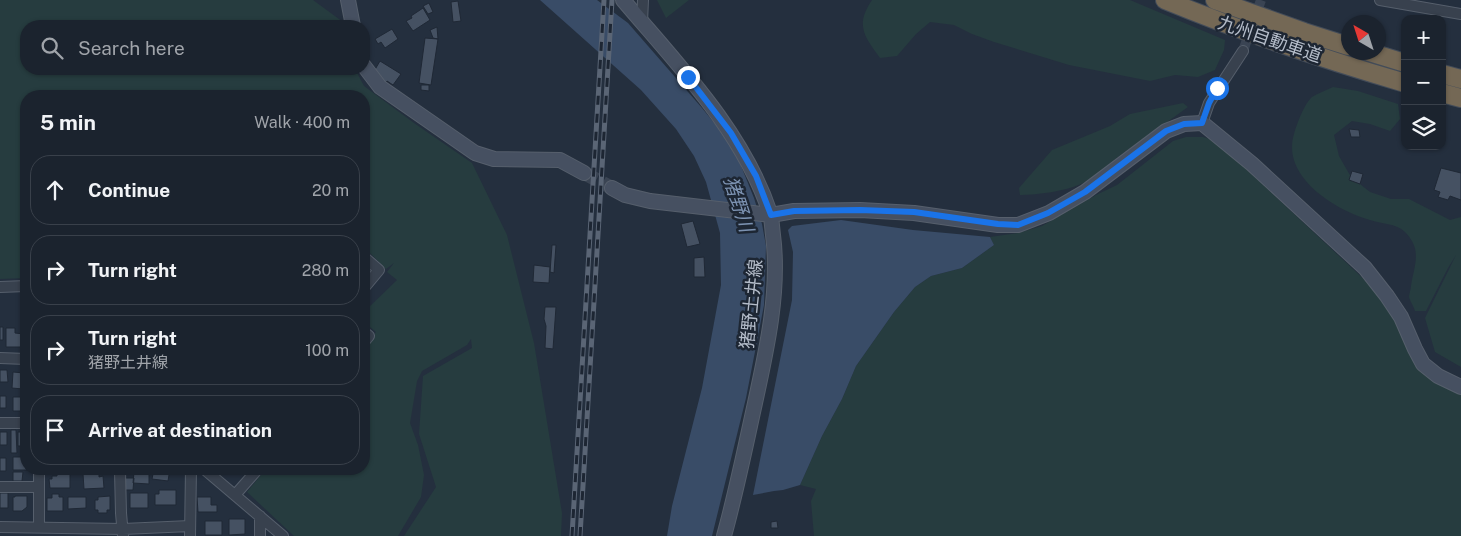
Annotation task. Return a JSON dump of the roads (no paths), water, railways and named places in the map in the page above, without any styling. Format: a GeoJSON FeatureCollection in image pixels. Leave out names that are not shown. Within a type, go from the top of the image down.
{"type":"FeatureCollection","features":[{"type":"Feature","properties":{"kind":"highway","name":"九州自動車道"},"geometry":{"type":"LineString","coordinates":[[1165,0],[1236,28],[1339,63],[1401,81]]}},
{"type":"Feature","properties":{"kind":"highway","name":"九州自動車道"},"geometry":{"type":"LineString","coordinates":[[1215,0],[1341,44]]}},
{"type":"Feature","properties":{"kind":"highway"},"geometry":{"type":"LineString","coordinates":[[1386,57],[1401,62]]}},
{"type":"Feature","properties":{"kind":"highway"},"geometry":{"type":"LineString","coordinates":[[1446,75],[1461,79]]}},
{"type":"Feature","properties":{"kind":"highway"},"geometry":{"type":"LineString","coordinates":[[1446,94],[1461,98]]}},
{"type":"Feature","properties":{"kind":"street"},"geometry":{"type":"LineString","coordinates":[[348,0],[352,20]]}},
{"type":"Feature","properties":{"kind":"street","name":"猪野土井線"},"geometry":{"type":"LineString","coordinates":[[623,0],[688,77],[731,133],[756,176],[764,214],[775,251],[774,294],[767,339],[733,502],[724,536]]}},
{"type":"Feature","properties":{"kind":"street"},"geometry":{"type":"LineString","coordinates":[[642,22],[643,0]]}},
{"type":"Feature","properties":{"kind":"street"},"geometry":{"type":"LineString","coordinates":[[1380,0],[1461,14]]}},
{"type":"Feature","properties":{"kind":"street"},"geometry":{"type":"LineString","coordinates":[[1202,123],[1217,88],[1243,51]]}},
{"type":"Feature","properties":{"kind":"street"},"geometry":{"type":"LineString","coordinates":[[370,74],[380,87],[475,153],[494,159],[560,160],[584,173]]}},
{"type":"Feature","properties":{"kind":"street"},"geometry":{"type":"LineString","coordinates":[[612,188],[625,195],[650,201],[764,214],[794,211],[860,210],[914,212],[1018,225],[1048,213],[1085,192],[1166,131],[1184,124],[1202,123],[1252,164],[1365,268],[1388,296],[1423,364],[1438,376],[1461,387]]}},
{"type":"Feature","properties":{"kind":"street"},"geometry":{"type":"LineString","coordinates":[[370,263],[378,270],[370,280]]}},
{"type":"Feature","properties":{"kind":"street"},"geometry":{"type":"LineString","coordinates":[[0,287],[20,286]]}},
{"type":"Feature","properties":{"kind":"street"},"geometry":{"type":"LineString","coordinates":[[0,358],[20,359]]}},
{"type":"Feature","properties":{"kind":"street"},"geometry":{"type":"LineString","coordinates":[[0,423],[20,423]]}},
{"type":"Feature","properties":{"kind":"street"},"geometry":{"type":"LineString","coordinates":[[39,475],[39,527]]}},
{"type":"Feature","properties":{"kind":"street"},"geometry":{"type":"LineString","coordinates":[[120,475],[123,532]]}},
{"type":"Feature","properties":{"kind":"street"},"geometry":{"type":"LineString","coordinates":[[0,527],[39,527],[123,532],[190,531],[191,475]]}},
{"type":"Feature","properties":{"kind":"street"},"geometry":{"type":"LineString","coordinates":[[211,475],[283,536]]}},
{"type":"Feature","properties":{"kind":"street"},"geometry":{"type":"LineString","coordinates":[[235,495],[253,475]]}},
{"type":"Feature","properties":{"kind":"street"},"geometry":{"type":"LineString","coordinates":[[0,487],[39,487]]}},
{"type":"Feature","properties":{"kind":"street"},"geometry":{"type":"LineString","coordinates":[[260,516],[260,536]]}},
{"type":"Feature","properties":{"kind":"water","name":"猪野川"},"geometry":{"type":"Polygon","coordinates":[[[540,0],[597,0],[628,23],[733,146],[754,198],[766,246],[764,305],[746,398],[712,536],[667,536],[672,506],[702,388],[721,285],[720,233],[706,182],[694,156],[676,129],[641,90],[540,0]]]}},
{"type":"Feature","properties":{"kind":"water"},"geometry":{"type":"Polygon","coordinates":[[[841,220],[913,230],[990,237],[994,245],[962,268],[931,276],[915,287],[894,312],[856,366],[800,485],[753,495],[792,300],[793,252],[788,230],[792,226],[841,220]]]}},
{"type":"Feature","properties":{"kind":"tunnel"},"geometry":{"type":"LineString","coordinates":[[1243,51],[1261,0]]}},
{"type":"Feature","properties":{"kind":"tunnel"},"geometry":{"type":"LineString","coordinates":[[584,173],[612,188]]}},
{"type":"Feature","properties":{"kind":"railway"},"geometry":{"type":"LineString","coordinates":[[572,536],[604,0]]}},
{"type":"Feature","properties":{"kind":"railway"},"geometry":{"type":"LineString","coordinates":[[580,536],[612,0]]}}]}
